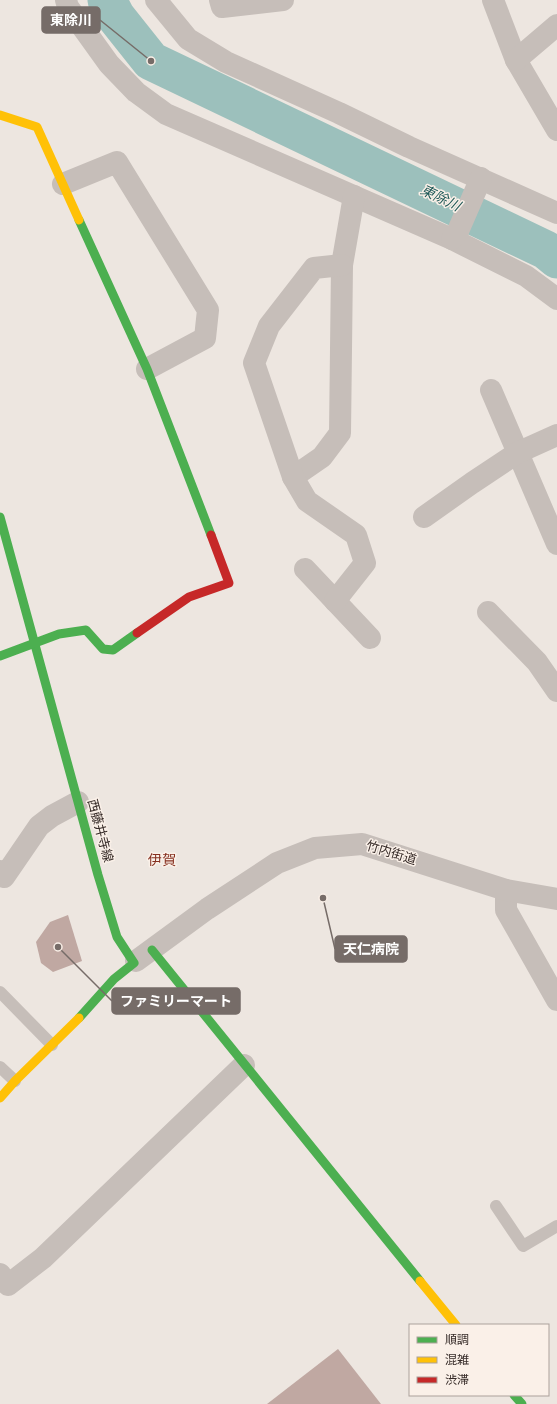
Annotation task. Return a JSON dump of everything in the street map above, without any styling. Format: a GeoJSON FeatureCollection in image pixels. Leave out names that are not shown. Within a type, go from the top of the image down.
{"type":"FeatureCollection","features":[{"type":"Feature","properties":{"kind":"street"},"geometry":{"type":"LineString","coordinates":[[66,0],[68,7],[109,64],[136,92],[166,114],[354,196],[455,235],[526,276],[557,299]]}},
{"type":"Feature","properties":{"kind":"street"},"geometry":{"type":"LineString","coordinates":[[156,0],[188,39],[226,62],[339,113],[410,147],[479,183],[557,213]]}},
{"type":"Feature","properties":{"kind":"street"},"geometry":{"type":"LineString","coordinates":[[220,0],[222,7],[283,0]]}},
{"type":"Feature","properties":{"kind":"street"},"geometry":{"type":"LineString","coordinates":[[493,0],[516,60],[557,130]]}},
{"type":"Feature","properties":{"kind":"street"},"geometry":{"type":"LineString","coordinates":[[516,60],[557,25]]}},
{"type":"Feature","properties":{"kind":"street"},"geometry":{"type":"LineString","coordinates":[[0,115],[37,127],[147,369],[229,583],[189,597],[113,650],[103,649],[86,630],[60,634],[0,656]]}},
{"type":"Feature","properties":{"kind":"street"},"geometry":{"type":"LineString","coordinates":[[63,184],[117,162],[208,310],[205,338],[147,369]]}},
{"type":"Feature","properties":{"kind":"street"},"geometry":{"type":"LineString","coordinates":[[455,235],[479,183]]}},
{"type":"Feature","properties":{"kind":"street"},"geometry":{"type":"LineString","coordinates":[[293,478],[322,457],[340,433],[342,265],[354,196]]}},
{"type":"Feature","properties":{"kind":"street"},"geometry":{"type":"LineString","coordinates":[[335,600],[365,564],[356,535],[307,501],[293,478],[254,363],[269,326],[314,268],[342,265]]}},
{"type":"Feature","properties":{"kind":"street"},"geometry":{"type":"LineString","coordinates":[[491,390],[557,544]]}},
{"type":"Feature","properties":{"kind":"street"},"geometry":{"type":"LineString","coordinates":[[424,517],[517,453],[557,435]]}},
{"type":"Feature","properties":{"kind":"street","name":"西藤井寺線"},"geometry":{"type":"LineString","coordinates":[[0,517],[98,875],[117,937],[134,963]]}},
{"type":"Feature","properties":{"kind":"street"},"geometry":{"type":"LineString","coordinates":[[305,569],[370,638]]}},
{"type":"Feature","properties":{"kind":"street"},"geometry":{"type":"LineString","coordinates":[[488,612],[537,662],[557,691]]}},
{"type":"Feature","properties":{"kind":"street"},"geometry":{"type":"LineString","coordinates":[[1,877],[39,826],[52,816],[78,802]]}},
{"type":"Feature","properties":{"kind":"street","name":"竹内街道"},"geometry":{"type":"LineString","coordinates":[[134,963],[207,909],[277,863],[315,848],[362,844],[506,890],[557,899]]}},
{"type":"Feature","properties":{"kind":"street"},"geometry":{"type":"LineString","coordinates":[[506,890],[506,910],[557,1000]]}},
{"type":"Feature","properties":{"kind":"street"},"geometry":{"type":"LineString","coordinates":[[152,950],[455,1324]]}},
{"type":"Feature","properties":{"kind":"street"},"geometry":{"type":"LineString","coordinates":[[0,1098],[15,1081],[82,1015],[114,979],[134,963]]}},
{"type":"Feature","properties":{"kind":"street"},"geometry":{"type":"LineString","coordinates":[[3,1283],[43,1258],[244,1065]]}},
{"type":"Feature","properties":{"kind":"street"},"geometry":{"type":"LineString","coordinates":[[515,1396],[522,1404]]}},
{"type":"Feature","properties":{"kind":"lane"},"geometry":{"type":"LineString","coordinates":[[0,992],[52,1045]]}},
{"type":"Feature","properties":{"kind":"lane"},"geometry":{"type":"LineString","coordinates":[[0,1067],[15,1081]]}},
{"type":"Feature","properties":{"kind":"lane"},"geometry":{"type":"LineString","coordinates":[[496,1206],[523,1246],[557,1226]]}},
{"type":"Feature","properties":{"kind":"building"},"geometry":{"type":"Polygon","coordinates":[[[68,915],[82,961],[53,972],[41,963],[36,942],[50,922],[68,915]]]}},
{"type":"Feature","properties":{"kind":"building"},"geometry":{"type":"Polygon","coordinates":[[[338,1349],[381,1404],[267,1404],[338,1349]]]}},
{"type":"Feature","properties":{"kind":"waterway","name":"東除川"},"geometry":{"type":"LineString","coordinates":[[107,0],[116,17],[151,61],[546,250],[557,259]]}},
{"type":"Feature","properties":{"kind":"traffic: fast"},"geometry":{"type":"LineString","coordinates":[[79,220],[147,369],[211,535]]}},
{"type":"Feature","properties":{"kind":"traffic: fast"},"geometry":{"type":"LineString","coordinates":[[0,517],[98,875],[117,937],[134,963],[114,979],[79,1018]]}},
{"type":"Feature","properties":{"kind":"traffic: fast"},"geometry":{"type":"LineString","coordinates":[[0,656],[59,634],[86,630],[103,649],[113,650],[137,633]]}},
{"type":"Feature","properties":{"kind":"traffic: fast"},"geometry":{"type":"LineString","coordinates":[[152,950],[420,1281]]}},
{"type":"Feature","properties":{"kind":"traffic: fast"},"geometry":{"type":"LineString","coordinates":[[515,1396],[522,1404]]}},
{"type":"Feature","properties":{"kind":"traffic: slow"},"geometry":{"type":"LineString","coordinates":[[0,115],[37,127],[79,220]]}},
{"type":"Feature","properties":{"kind":"traffic: slow"},"geometry":{"type":"LineString","coordinates":[[0,1098],[15,1081],[79,1018]]}},
{"type":"Feature","properties":{"kind":"traffic: slow"},"geometry":{"type":"LineString","coordinates":[[420,1281],[455,1324]]}},
{"type":"Feature","properties":{"kind":"traffic: jam"},"geometry":{"type":"LineString","coordinates":[[137,633],[189,597],[229,583],[211,535]]}},
{"type":"Feature","properties":{"kind":"place","name":"東除川"},"geometry":{"type":"Point","coordinates":[151,61]}},
{"type":"Feature","properties":{"kind":"place","name":"天仁病院"},"geometry":{"type":"Point","coordinates":[323,898]}},
{"type":"Feature","properties":{"kind":"place","name":"ファミリーマート"},"geometry":{"type":"Point","coordinates":[58,947]}},
{"type":"Feature","properties":{"kind":"district","name":"伊賀"},"geometry":{"type":"Point","coordinates":[162,861]}}]}
